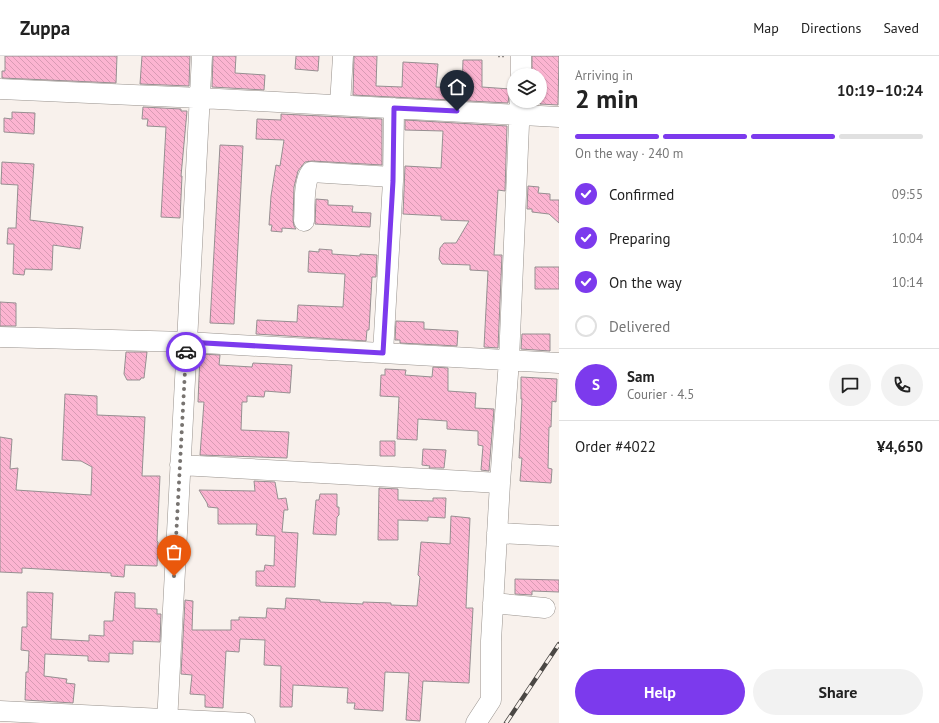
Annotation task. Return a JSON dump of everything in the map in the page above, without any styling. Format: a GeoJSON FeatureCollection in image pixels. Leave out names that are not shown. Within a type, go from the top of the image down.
{"type":"FeatureCollection","features":[{"type":"Feature","properties":{"kind":"street"},"geometry":{"type":"LineString","coordinates":[[167,721],[202,56]]}},
{"type":"Feature","properties":{"kind":"street"},"geometry":{"type":"LineString","coordinates":[[340,105],[343,56]]}},
{"type":"Feature","properties":{"kind":"street"},"geometry":{"type":"LineString","coordinates":[[521,56],[521,68]]}},
{"type":"Feature","properties":{"kind":"street"},"geometry":{"type":"LineString","coordinates":[[0,89],[394,108],[507,108]]}},
{"type":"Feature","properties":{"kind":"street"},"geometry":{"type":"LineString","coordinates":[[383,353],[394,108]]}},
{"type":"Feature","properties":{"kind":"street"},"geometry":{"type":"LineString","coordinates":[[476,723],[491,700],[491,641],[509,360],[519,108],[559,117]]}},
{"type":"Feature","properties":{"kind":"street"},"geometry":{"type":"LineString","coordinates":[[304,221],[308,175],[311,172],[392,177]]}},
{"type":"Feature","properties":{"kind":"street"},"geometry":{"type":"LineString","coordinates":[[0,337],[187,342],[559,363]]}},
{"type":"Feature","properties":{"kind":"street"},"geometry":{"type":"LineString","coordinates":[[180,465],[500,483]]}},
{"type":"Feature","properties":{"kind":"street"},"geometry":{"type":"LineString","coordinates":[[497,533],[559,536]]}},
{"type":"Feature","properties":{"kind":"street"},"geometry":{"type":"LineString","coordinates":[[493,604],[545,608]]}},
{"type":"Feature","properties":{"kind":"street"},"geometry":{"type":"LineString","coordinates":[[0,710],[167,721],[245,723]]}},
{"type":"Feature","properties":{"kind":"building"},"geometry":{"type":"Polygon","coordinates":[[[5,56],[117,56],[116,83],[2,78],[2,71],[5,71],[5,56]]]}},
{"type":"Feature","properties":{"kind":"building"},"geometry":{"type":"Polygon","coordinates":[[[142,56],[190,56],[189,86],[140,84],[142,56]]]}},
{"type":"Feature","properties":{"kind":"building"},"geometry":{"type":"Polygon","coordinates":[[[213,56],[236,56],[235,73],[265,75],[264,90],[212,87],[213,56]]]}},
{"type":"Feature","properties":{"kind":"building"},"geometry":{"type":"Polygon","coordinates":[[[296,56],[319,56],[318,71],[295,69],[296,56]]]}},
{"type":"Feature","properties":{"kind":"building"},"geometry":{"type":"Polygon","coordinates":[[[354,56],[377,56],[376,86],[402,87],[403,62],[438,64],[436,87],[462,88],[463,60],[482,60],[482,87],[507,89],[507,103],[353,95],[354,56]]]}},
{"type":"Feature","properties":{"kind":"building"},"geometry":{"type":"Polygon","coordinates":[[[532,56],[559,56],[558,105],[547,104],[547,68],[532,68],[532,56]]]}},
{"type":"Feature","properties":{"kind":"building"},"geometry":{"type":"Polygon","coordinates":[[[143,107],[181,109],[181,111],[187,111],[181,176],[180,218],[161,217],[166,127],[147,126],[148,119],[142,119],[143,107]]]}},
{"type":"Feature","properties":{"kind":"building"},"geometry":{"type":"Polygon","coordinates":[[[12,112],[35,113],[34,134],[4,132],[4,118],[12,119],[12,112]]]}},
{"type":"Feature","properties":{"kind":"building"},"geometry":{"type":"Polygon","coordinates":[[[281,114],[382,119],[382,165],[312,161],[305,162],[298,171],[294,187],[293,220],[296,229],[282,228],[282,232],[271,231],[272,225],[269,225],[271,196],[276,165],[280,166],[284,140],[256,139],[257,119],[281,120],[281,114]]]}},
{"type":"Feature","properties":{"kind":"building"},"geometry":{"type":"Polygon","coordinates":[[[405,120],[507,126],[505,191],[498,190],[494,255],[502,255],[498,348],[484,347],[488,271],[470,270],[470,265],[442,264],[439,259],[440,248],[444,243],[456,243],[469,221],[441,220],[441,216],[403,214],[405,166],[441,168],[443,131],[405,130],[405,120]]]}},
{"type":"Feature","properties":{"kind":"building"},"geometry":{"type":"Polygon","coordinates":[[[220,145],[243,146],[234,324],[210,323],[220,145]]]}},
{"type":"Feature","properties":{"kind":"building"},"geometry":{"type":"Polygon","coordinates":[[[2,162],[34,164],[30,220],[83,227],[80,249],[53,245],[52,270],[25,269],[24,275],[13,274],[14,244],[7,244],[8,228],[16,228],[18,185],[1,184],[2,162]]]}},
{"type":"Feature","properties":{"kind":"building"},"geometry":{"type":"Polygon","coordinates":[[[528,186],[539,187],[538,193],[550,194],[550,200],[559,200],[559,223],[549,214],[532,212],[532,209],[527,209],[528,186]]]}},
{"type":"Feature","properties":{"kind":"building"},"geometry":{"type":"Polygon","coordinates":[[[316,199],[328,200],[328,205],[353,206],[352,212],[371,213],[370,227],[315,224],[316,199]]]}},
{"type":"Feature","properties":{"kind":"building"},"geometry":{"type":"Polygon","coordinates":[[[319,249],[332,250],[332,254],[360,256],[360,254],[377,255],[376,277],[372,277],[369,330],[367,330],[366,341],[256,334],[257,320],[297,322],[298,305],[343,307],[345,274],[308,272],[309,251],[319,252],[319,249]]]}},
{"type":"Feature","properties":{"kind":"building"},"geometry":{"type":"Polygon","coordinates":[[[535,267],[559,267],[559,289],[535,289],[535,267]]]}},
{"type":"Feature","properties":{"kind":"building"},"geometry":{"type":"Polygon","coordinates":[[[0,302],[16,303],[16,326],[0,326],[0,302]]]}},
{"type":"Feature","properties":{"kind":"building"},"geometry":{"type":"Polygon","coordinates":[[[396,321],[424,322],[424,329],[458,331],[457,346],[400,343],[400,340],[395,340],[396,321]]]}},
{"type":"Feature","properties":{"kind":"building"},"geometry":{"type":"Polygon","coordinates":[[[522,334],[550,334],[550,351],[521,349],[522,334]]]}},
{"type":"Feature","properties":{"kind":"building"},"geometry":{"type":"Polygon","coordinates":[[[126,352],[147,352],[144,378],[141,378],[140,380],[127,380],[124,374],[126,352]]]}},
{"type":"Feature","properties":{"kind":"building"},"geometry":{"type":"Polygon","coordinates":[[[200,354],[220,355],[219,365],[252,367],[253,363],[292,365],[290,393],[265,391],[264,397],[247,396],[247,402],[242,402],[241,430],[289,432],[287,458],[200,455],[204,402],[198,402],[200,354]]]}},
{"type":"Feature","properties":{"kind":"building"},"geometry":{"type":"Polygon","coordinates":[[[433,367],[448,368],[448,391],[476,393],[475,408],[494,409],[489,471],[481,470],[483,446],[478,445],[478,431],[447,429],[447,421],[418,419],[417,440],[397,439],[399,397],[380,396],[381,375],[385,375],[385,369],[406,370],[405,375],[432,377],[433,367]]]}},
{"type":"Feature","properties":{"kind":"building"},"geometry":{"type":"Polygon","coordinates":[[[521,377],[557,379],[556,402],[552,401],[551,427],[549,427],[548,468],[552,469],[551,483],[520,481],[522,458],[519,458],[522,399],[521,377]]]}},
{"type":"Feature","properties":{"kind":"building"},"geometry":{"type":"Polygon","coordinates":[[[65,394],[97,396],[97,415],[145,417],[142,476],[160,476],[157,566],[125,565],[124,577],[111,576],[111,573],[22,568],[22,573],[0,572],[0,437],[12,439],[10,469],[18,468],[16,490],[91,495],[92,467],[81,461],[62,460],[65,394]]]}},
{"type":"Feature","properties":{"kind":"building"},"geometry":{"type":"Polygon","coordinates":[[[380,441],[395,441],[395,456],[380,456],[380,441]]]}},
{"type":"Feature","properties":{"kind":"building"},"geometry":{"type":"Polygon","coordinates":[[[423,449],[446,450],[444,468],[429,468],[430,466],[422,465],[423,449]]]}},
{"type":"Feature","properties":{"kind":"building"},"geometry":{"type":"Polygon","coordinates":[[[254,481],[275,482],[278,499],[286,498],[288,510],[284,510],[282,532],[298,533],[295,587],[256,586],[256,571],[264,571],[265,565],[274,566],[275,536],[256,535],[257,524],[218,524],[218,508],[208,507],[199,490],[255,491],[254,481]]]}},
{"type":"Feature","properties":{"kind":"building"},"geometry":{"type":"Polygon","coordinates":[[[379,488],[398,489],[398,500],[433,501],[433,498],[446,498],[445,518],[428,517],[428,521],[398,520],[398,540],[378,540],[379,488]]]}},
{"type":"Feature","properties":{"kind":"building"},"geometry":{"type":"Polygon","coordinates":[[[320,494],[337,494],[337,507],[339,507],[339,515],[337,517],[336,535],[313,534],[316,500],[319,500],[320,494]]]}},
{"type":"Feature","properties":{"kind":"building"},"geometry":{"type":"Polygon","coordinates":[[[451,516],[470,518],[466,608],[473,608],[469,683],[423,681],[420,721],[406,720],[409,673],[385,672],[383,711],[354,709],[355,703],[347,703],[348,688],[293,685],[292,707],[280,707],[281,666],[264,665],[265,640],[240,639],[239,652],[226,651],[223,708],[205,707],[205,695],[190,694],[192,675],[181,674],[185,600],[193,601],[192,630],[231,630],[231,620],[239,620],[239,617],[266,618],[267,608],[285,609],[286,598],[320,600],[320,602],[363,604],[363,602],[391,603],[391,605],[417,606],[421,542],[450,544],[451,516]]]}},
{"type":"Feature","properties":{"kind":"building"},"geometry":{"type":"Polygon","coordinates":[[[515,579],[559,580],[559,592],[532,591],[532,595],[515,594],[515,579]]]}},
{"type":"Feature","properties":{"kind":"building"},"geometry":{"type":"Polygon","coordinates":[[[27,592],[53,593],[51,639],[89,641],[89,635],[104,636],[104,621],[113,621],[115,592],[135,593],[135,608],[157,609],[157,614],[161,614],[160,642],[133,641],[133,654],[109,653],[109,662],[88,661],[88,656],[45,654],[44,676],[67,679],[66,683],[75,684],[73,703],[25,700],[26,672],[28,672],[29,651],[21,650],[22,627],[27,627],[27,592]]]}},
{"type":"Feature","properties":{"kind":"railway"},"geometry":{"type":"LineString","coordinates":[[506,723],[559,644]]}},
{"type":"Feature","properties":{"kind":"way so far"},"geometry":{"type":"LineString","coordinates":[[174,576],[186,352]]}},
{"type":"Feature","properties":{"kind":"route"},"geometry":{"type":"LineString","coordinates":[[186,352],[187,342],[383,353],[393,181],[394,108],[457,111]]}}]}
